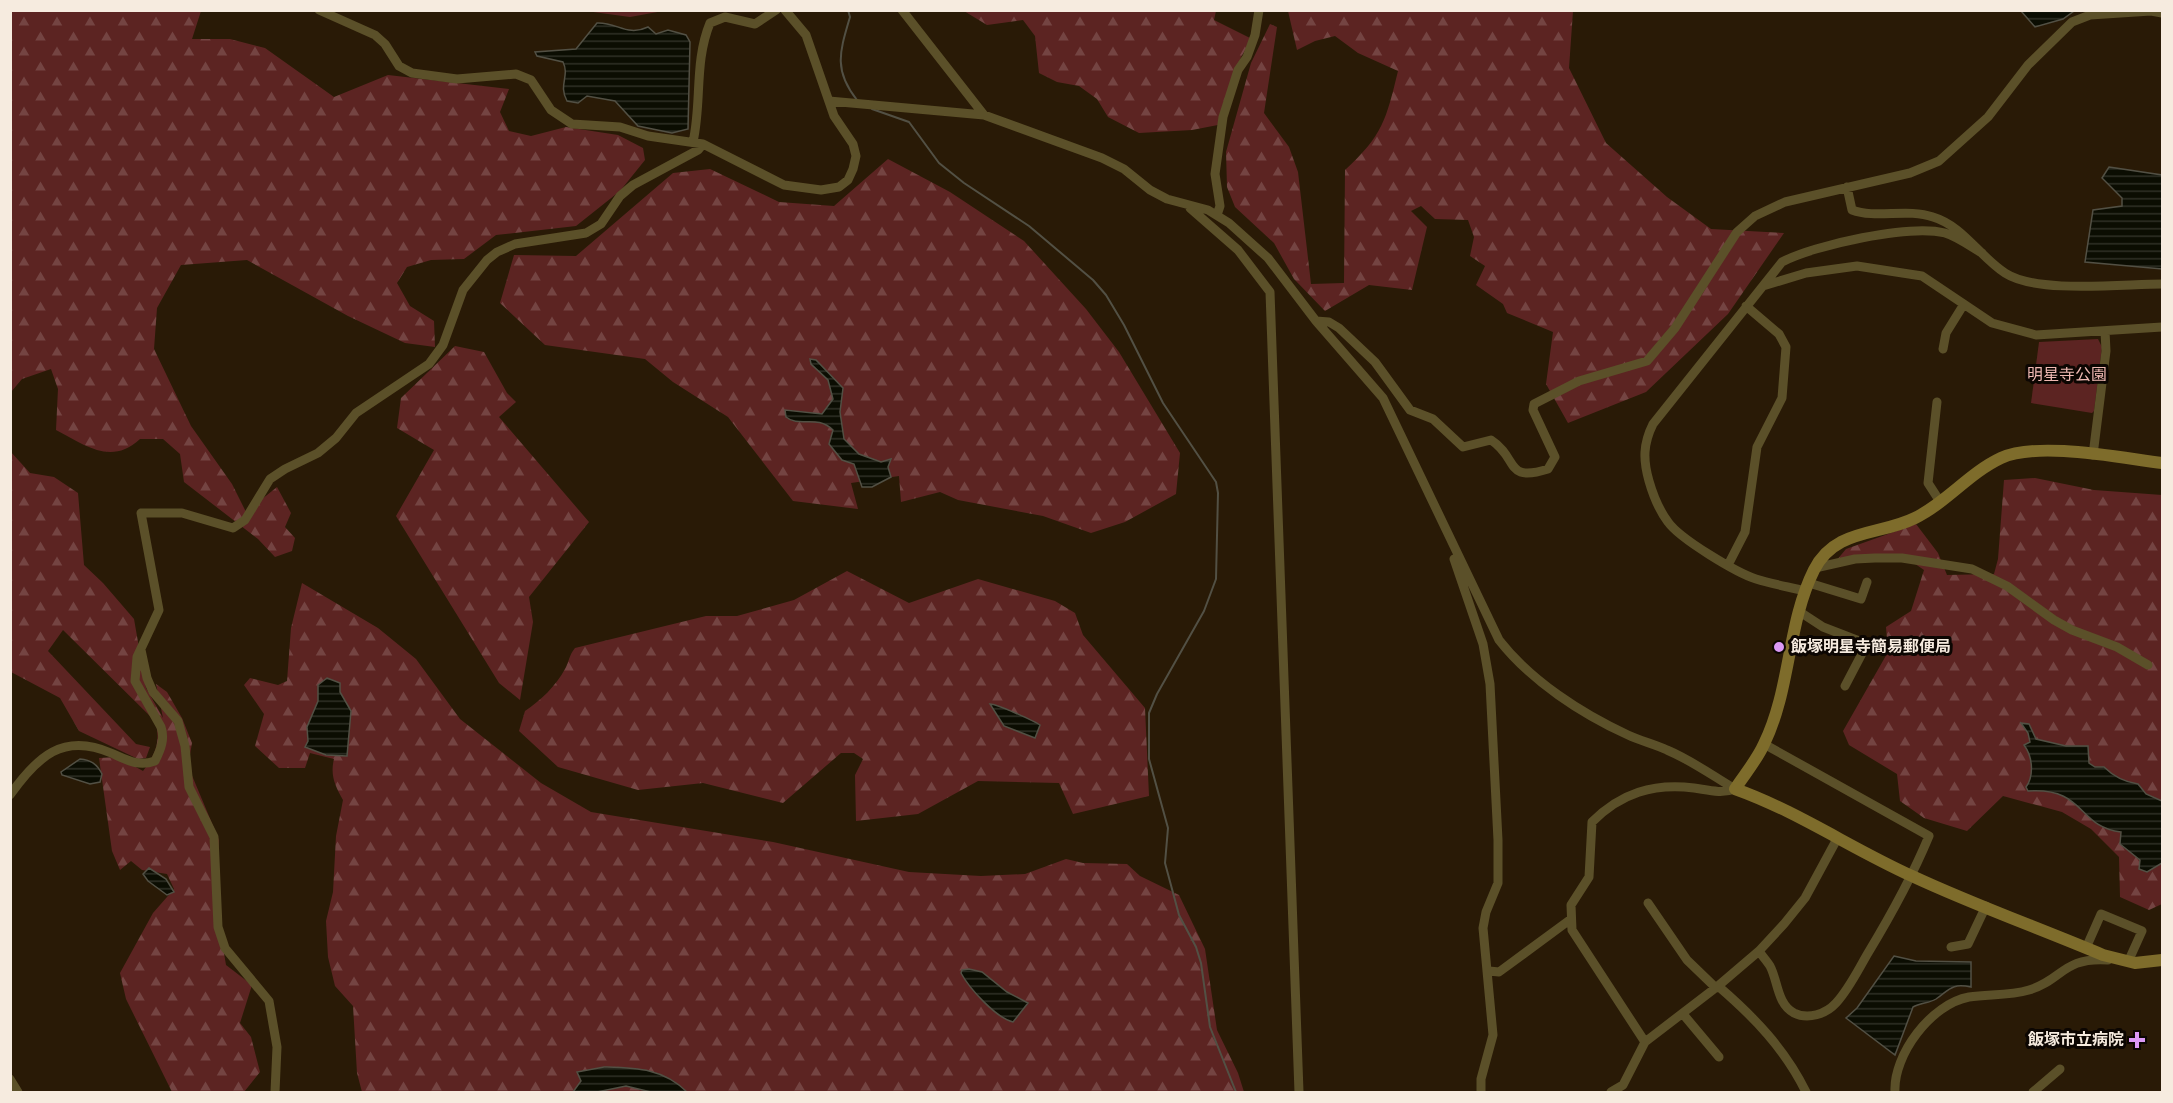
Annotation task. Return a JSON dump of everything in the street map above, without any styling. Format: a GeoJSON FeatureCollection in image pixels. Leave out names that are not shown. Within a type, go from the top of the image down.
{"type":"FeatureCollection","features":[{"type":"Feature","properties":{"kind":"street"},"geometry":{"type":"LineString","coordinates":[[319,10],[375,35],[386,44],[399,66],[412,73],[457,79],[516,74],[531,80],[551,110],[572,124],[620,127],[648,136],[703,144],[784,185],[821,190],[839,187],[848,180],[856,156],[853,144],[840,127],[806,35],[785,10]]}},
{"type":"Feature","properties":{"kind":"street"},"geometry":{"type":"LineString","coordinates":[[693,142],[698,66],[702,42],[710,23],[725,17],[755,24],[776,10]]}},
{"type":"Feature","properties":{"kind":"street"},"geometry":{"type":"LineString","coordinates":[[902,10],[984,115]]}},
{"type":"Feature","properties":{"kind":"street"},"geometry":{"type":"LineString","coordinates":[[1217,215],[1220,206],[1215,174],[1219,140],[1238,70],[1247,57],[1255,35],[1259,10]]}},
{"type":"Feature","properties":{"kind":"street"},"geometry":{"type":"LineString","coordinates":[[1316,321],[1329,321],[1375,362],[1410,410],[1433,419],[1463,447],[1491,440],[1514,468],[1529,475],[1548,469],[1555,457],[1533,410],[1538,400],[1579,381],[1647,361],[1675,328],[1737,232],[1755,216],[1785,202],[1910,173],[1939,161],[1982,123],[2028,65],[2072,22],[2090,15],[2151,11],[2163,13]]}},
{"type":"Feature","properties":{"kind":"street"},"geometry":{"type":"LineString","coordinates":[[829,101],[984,115],[1023,126],[1102,158],[1133,175],[1150,190],[1185,205],[1217,215],[1268,258],[1316,321],[1383,398],[1499,640],[1512,656],[1537,678],[1603,723],[1631,737],[1668,750],[1735,789],[1773,802],[1837,839],[1912,877],[2123,961]]}},
{"type":"Feature","properties":{"kind":"street"},"geometry":{"type":"LineString","coordinates":[[10,795],[34,764],[60,747],[73,745],[105,750],[138,765],[155,761],[164,735],[135,681],[137,657],[159,610],[141,513],[182,513],[233,528],[245,520],[270,479],[318,453],[336,438],[356,413],[429,364],[443,345],[463,290],[487,260],[497,252],[515,244],[586,233],[601,224],[620,196],[633,185],[698,150],[703,144]]}},
{"type":"Feature","properties":{"kind":"street"},"geometry":{"type":"LineString","coordinates":[[1846,187],[1852,210],[1933,217],[1955,228],[2008,275],[2043,284],[2163,284]]}},
{"type":"Feature","properties":{"kind":"street"},"geometry":{"type":"LineString","coordinates":[[1185,205],[1238,250],[1270,292],[1299,1092]]}},
{"type":"Feature","properties":{"kind":"street"},"geometry":{"type":"LineString","coordinates":[[1867,582],[1861,598],[1755,579],[1728,565],[1679,533],[1668,523],[1653,494],[1644,449],[1653,424],[1782,262],[1798,253],[1893,233],[1925,230],[1947,234],[1982,253]]}},
{"type":"Feature","properties":{"kind":"street"},"geometry":{"type":"LineString","coordinates":[[1761,287],[1806,273],[1857,266],[1922,276],[1992,323],[2036,335],[2163,327]]}},
{"type":"Feature","properties":{"kind":"street"},"geometry":{"type":"LineString","coordinates":[[1943,349],[1946,333],[1964,304]]}},
{"type":"Feature","properties":{"kind":"street"},"geometry":{"type":"LineString","coordinates":[[1728,565],[1746,532],[1757,447],[1782,398],[1786,347],[1779,334],[1746,306]]}},
{"type":"Feature","properties":{"kind":"street"},"geometry":{"type":"LineString","coordinates":[[2093,455],[2106,351],[2105,330]]}},
{"type":"Feature","properties":{"kind":"street"},"geometry":{"type":"LineString","coordinates":[[1937,402],[1928,483],[1939,500]]}},
{"type":"Feature","properties":{"kind":"street"},"geometry":{"type":"LineString","coordinates":[[1645,1042],[1572,930],[1571,904],[1589,877],[1592,822],[1603,811],[1627,795],[1646,789],[1674,786],[1722,793],[1735,789],[1764,744],[1783,684],[1807,587],[1815,568],[1830,548],[1846,538],[1916,518],[2001,458],[2028,452],[2093,455],[2163,463]]}},
{"type":"Feature","properties":{"kind":"street"},"geometry":{"type":"LineString","coordinates":[[1448,536],[1483,644],[1490,684],[1498,883],[1486,912],[1483,928],[1493,1035],[1481,1079],[1481,1092]]}},
{"type":"Feature","properties":{"kind":"street"},"geometry":{"type":"LineString","coordinates":[[1815,568],[1855,560],[1902,558],[1972,569],[2007,586],[2054,620],[2072,630],[2116,647],[2148,665]]}},
{"type":"Feature","properties":{"kind":"street"},"geometry":{"type":"LineString","coordinates":[[1800,612],[1823,627],[1867,644],[1845,686]]}},
{"type":"Feature","properties":{"kind":"street"},"geometry":{"type":"LineString","coordinates":[[141,650],[147,678],[153,692],[178,721],[189,788],[214,837],[218,927],[225,948],[265,992],[269,1001],[277,1047],[275,1092]]}},
{"type":"Feature","properties":{"kind":"street"},"geometry":{"type":"LineString","coordinates":[[1759,951],[1770,966],[1781,999],[1787,1008],[1796,1014],[1805,1016],[1816,1016],[1825,1011],[1835,1004],[1854,977],[1912,877],[1929,836],[1764,744]]}},
{"type":"Feature","properties":{"kind":"street"},"geometry":{"type":"LineString","coordinates":[[1611,1092],[1623,1085],[1645,1042],[1717,987],[1759,951],[1805,898],[1837,839]]}},
{"type":"Feature","properties":{"kind":"street"},"geometry":{"type":"LineString","coordinates":[[1648,903],[1687,960],[1763,1028],[1795,1069],[1806,1092]]}},
{"type":"Feature","properties":{"kind":"street"},"geometry":{"type":"LineString","coordinates":[[1951,946],[1968,944],[1986,906]]}},
{"type":"Feature","properties":{"kind":"street"},"geometry":{"type":"LineString","coordinates":[[2086,948],[2101,914],[2142,931],[2123,961]]}},
{"type":"Feature","properties":{"kind":"street"},"geometry":{"type":"LineString","coordinates":[[1488,971],[1499,972],[1571,919]]}},
{"type":"Feature","properties":{"kind":"street"},"geometry":{"type":"LineString","coordinates":[[1895,1092],[1897,1074],[1910,1045],[1926,1023],[1950,1004],[1968,997],[2031,989],[2075,963],[2091,959],[2163,960]]}},
{"type":"Feature","properties":{"kind":"street"},"geometry":{"type":"LineString","coordinates":[[1683,1014],[1719,1057]]}},
{"type":"Feature","properties":{"kind":"street"},"geometry":{"type":"LineString","coordinates":[[2033,1092],[2060,1070]]}},
{"type":"Feature","properties":{"kind":"street"},"geometry":{"type":"LineString","coordinates":[[10,1079],[18,1092]]}},
{"type":"Feature","properties":{"kind":"street"},"geometry":{"type":"LineString","coordinates":[[1623,1085],[1632,1092]]}},
{"type":"Feature","properties":{"kind":"green space"},"geometry":{"type":"Polygon","coordinates":[[[11,11],[201,11],[192,39],[230,39],[265,48],[334,97],[388,75],[509,89],[500,112],[509,131],[531,136],[566,127],[618,135],[643,148],[645,160],[620,191],[576,226],[496,235],[464,259],[431,260],[407,267],[397,283],[410,306],[434,321],[435,347],[405,343],[348,316],[247,260],[181,265],[157,308],[154,349],[191,426],[232,484],[246,512],[277,487],[291,513],[285,527],[295,538],[292,551],[275,557],[258,539],[184,482],[180,454],[163,439],[140,439],[129,447],[108,452],[88,447],[56,430],[58,389],[51,369],[22,379],[11,392],[11,11]]]}},
{"type":"Feature","properties":{"kind":"green space"},"geometry":{"type":"Polygon","coordinates":[[[586,11],[663,11],[630,17],[586,11]]]}},
{"type":"Feature","properties":{"kind":"green space"},"geometry":{"type":"Polygon","coordinates":[[[964,11],[1216,11],[1214,20],[1252,39],[1241,57],[1223,124],[1192,130],[1139,133],[1108,117],[1097,99],[1079,86],[1057,82],[1039,73],[1035,36],[1023,20],[987,25],[964,11]]]}},
{"type":"Feature","properties":{"kind":"green space"},"geometry":{"type":"Polygon","coordinates":[[[1288,11],[1573,11],[1569,68],[1606,143],[1667,197],[1711,229],[1784,233],[1728,314],[1646,392],[1568,423],[1546,384],[1553,332],[1507,313],[1503,304],[1476,285],[1485,266],[1470,256],[1474,237],[1468,220],[1435,219],[1421,206],[1411,211],[1427,227],[1412,290],[1369,285],[1325,311],[1294,279],[1274,243],[1235,207],[1227,187],[1226,152],[1251,63],[1270,24],[1277,27],[1264,113],[1289,147],[1298,172],[1311,284],[1344,283],[1345,170],[1368,147],[1381,126],[1398,71],[1358,53],[1335,36],[1315,41],[1297,50],[1288,11]]]}},
{"type":"Feature","properties":{"kind":"green space"},"geometry":{"type":"Polygon","coordinates":[[[888,159],[950,192],[1024,241],[1086,309],[1119,352],[1180,453],[1176,494],[1125,522],[1091,533],[1043,516],[958,500],[940,492],[901,502],[899,476],[851,483],[858,509],[793,501],[728,417],[673,382],[645,359],[545,345],[500,303],[514,255],[576,256],[673,173],[710,169],[779,202],[834,206],[888,159]]]}},
{"type":"Feature","properties":{"kind":"green space","name":"明星寺公園"},"geometry":{"type":"Polygon","coordinates":[[[2098,339],[2102,347],[2092,413],[2031,403],[2039,342],[2098,339]]]}},
{"type":"Feature","properties":{"kind":"green space"},"geometry":{"type":"Polygon","coordinates":[[[455,346],[484,352],[507,393],[516,402],[499,417],[589,522],[529,597],[533,622],[520,700],[499,683],[396,516],[434,450],[397,428],[401,398],[455,346]]]}},
{"type":"Feature","properties":{"kind":"green space"},"geometry":{"type":"Polygon","coordinates":[[[10,451],[30,473],[54,477],[78,493],[84,565],[134,619],[146,688],[163,718],[156,684],[167,692],[182,718],[192,743],[188,766],[219,840],[218,918],[226,965],[252,985],[240,1023],[251,1037],[260,1072],[244,1092],[172,1092],[126,999],[120,973],[153,913],[174,889],[167,874],[142,870],[131,861],[120,870],[112,851],[99,758],[118,757],[143,771],[156,747],[157,728],[155,721],[63,630],[48,651],[136,744],[150,747],[146,758],[138,759],[79,731],[60,698],[11,672],[10,451]]]}},
{"type":"Feature","properties":{"kind":"green space"},"geometry":{"type":"Polygon","coordinates":[[[2035,478],[2094,490],[2162,495],[2162,904],[2149,910],[2120,897],[2119,857],[2091,829],[2062,812],[2003,796],[1967,831],[1924,818],[1900,801],[1897,774],[1849,745],[1843,731],[1888,652],[1886,627],[1911,611],[1924,570],[1902,555],[1836,561],[1846,549],[1916,524],[1938,553],[1947,575],[1994,574],[1998,559],[2004,480],[2035,478]]]}},
{"type":"Feature","properties":{"kind":"green space"},"geometry":{"type":"Polygon","coordinates":[[[847,571],[909,603],[978,579],[1055,601],[1075,613],[1083,635],[1145,708],[1149,796],[1073,814],[1059,783],[978,781],[918,814],[856,821],[855,775],[863,759],[854,753],[841,753],[783,803],[703,783],[638,790],[558,767],[519,731],[525,711],[542,698],[557,681],[575,648],[706,616],[737,616],[794,600],[847,571]]]}},
{"type":"Feature","properties":{"kind":"green space"},"geometry":{"type":"Polygon","coordinates":[[[302,583],[378,628],[416,659],[460,719],[541,783],[591,812],[773,842],[909,872],[981,876],[1025,874],[1066,859],[1083,863],[1127,864],[1140,876],[1179,895],[1205,949],[1217,1030],[1238,1073],[1244,1092],[362,1092],[357,1073],[353,1006],[335,986],[328,957],[326,921],[333,892],[336,836],[343,800],[334,780],[334,759],[310,753],[305,768],[279,768],[255,746],[264,714],[244,685],[250,678],[278,685],[287,681],[291,628],[302,583]]]}},
{"type":"Feature","properties":{"kind":"shaded area"},"geometry":{"type":"Polygon","coordinates":[[[2021,11],[2074,11],[2063,19],[2035,27],[2021,11]]]}},
{"type":"Feature","properties":{"kind":"shaded area"},"geometry":{"type":"Polygon","coordinates":[[[597,23],[628,30],[641,30],[648,27],[656,34],[668,30],[686,35],[690,42],[688,129],[672,133],[638,126],[615,101],[587,96],[578,103],[567,101],[564,90],[565,67],[563,62],[537,56],[535,52],[576,49],[597,23]]]}},
{"type":"Feature","properties":{"kind":"shaded area"},"geometry":{"type":"Polygon","coordinates":[[[2109,167],[2162,175],[2162,269],[2085,262],[2093,210],[2122,206],[2122,198],[2102,178],[2109,167]]]}},
{"type":"Feature","properties":{"kind":"shaded area"},"geometry":{"type":"Polygon","coordinates":[[[810,359],[816,360],[843,388],[840,412],[844,439],[859,454],[881,462],[891,459],[888,467],[891,477],[872,487],[862,487],[854,464],[842,460],[829,444],[833,430],[821,423],[791,420],[786,417],[785,410],[822,414],[833,399],[828,380],[811,364],[810,359]]]}},
{"type":"Feature","properties":{"kind":"shaded area"},"geometry":{"type":"Polygon","coordinates":[[[327,678],[340,683],[340,692],[351,711],[347,756],[326,755],[305,747],[308,741],[307,727],[318,701],[318,685],[327,678]]]}},
{"type":"Feature","properties":{"kind":"shaded area"},"geometry":{"type":"Polygon","coordinates":[[[990,704],[1040,725],[1035,738],[1004,726],[990,704]]]}},
{"type":"Feature","properties":{"kind":"shaded area"},"geometry":{"type":"Polygon","coordinates":[[[2021,723],[2029,724],[2036,739],[2066,746],[2088,746],[2089,763],[2095,767],[2104,767],[2128,782],[2138,784],[2146,794],[2162,801],[2162,863],[2147,872],[2139,869],[2140,860],[2120,844],[2121,832],[2107,829],[2096,823],[2061,795],[2047,791],[2028,791],[2026,787],[2029,783],[2031,766],[2024,745],[2030,742],[2028,733],[2021,723]]]}},
{"type":"Feature","properties":{"kind":"shaded area"},"geometry":{"type":"Polygon","coordinates":[[[80,759],[93,763],[98,768],[102,774],[100,782],[90,784],[62,775],[61,772],[80,759]]]}},
{"type":"Feature","properties":{"kind":"shaded area"},"geometry":{"type":"Polygon","coordinates":[[[149,868],[166,879],[174,892],[167,895],[148,881],[143,874],[149,868]]]}},
{"type":"Feature","properties":{"kind":"shaded area"},"geometry":{"type":"Polygon","coordinates":[[[1894,956],[1916,961],[1971,962],[1971,987],[1955,986],[1934,1000],[1913,1007],[1895,1055],[1846,1018],[1857,1008],[1894,956]]]}},
{"type":"Feature","properties":{"kind":"shaded area"},"geometry":{"type":"Polygon","coordinates":[[[962,970],[982,972],[1007,992],[1028,1003],[1013,1022],[991,1009],[970,986],[961,973],[962,970]]]}},
{"type":"Feature","properties":{"kind":"shaded area"},"geometry":{"type":"Polygon","coordinates":[[[604,1067],[638,1069],[659,1074],[678,1084],[687,1092],[651,1092],[626,1086],[597,1092],[573,1092],[581,1081],[577,1072],[604,1067]]]}},
{"type":"Feature","properties":{"kind":"waterway"},"geometry":{"type":"LineString","coordinates":[[848,10],[850,17],[841,50],[841,60],[844,79],[857,100]]}},
{"type":"Feature","properties":{"kind":"waterway"},"geometry":{"type":"LineString","coordinates":[[872,109],[909,122],[939,163],[964,183],[1029,226],[1093,280],[1106,295],[1124,325],[1163,403],[1216,482],[1218,493],[1216,579],[1204,611],[1157,694],[1149,713],[1149,759],[1168,828],[1165,863],[1179,915],[1196,947],[1201,963],[1210,1027],[1236,1092]]}},
{"type":"Feature","properties":{"kind":"place","name":"飯塚明星寺簡易郵便局"},"geometry":{"type":"Point","coordinates":[1779,647]}},
{"type":"Feature","properties":{"kind":"place","name":"飯塚市立病院"},"geometry":{"type":"Point","coordinates":[2137,1040]}}]}
